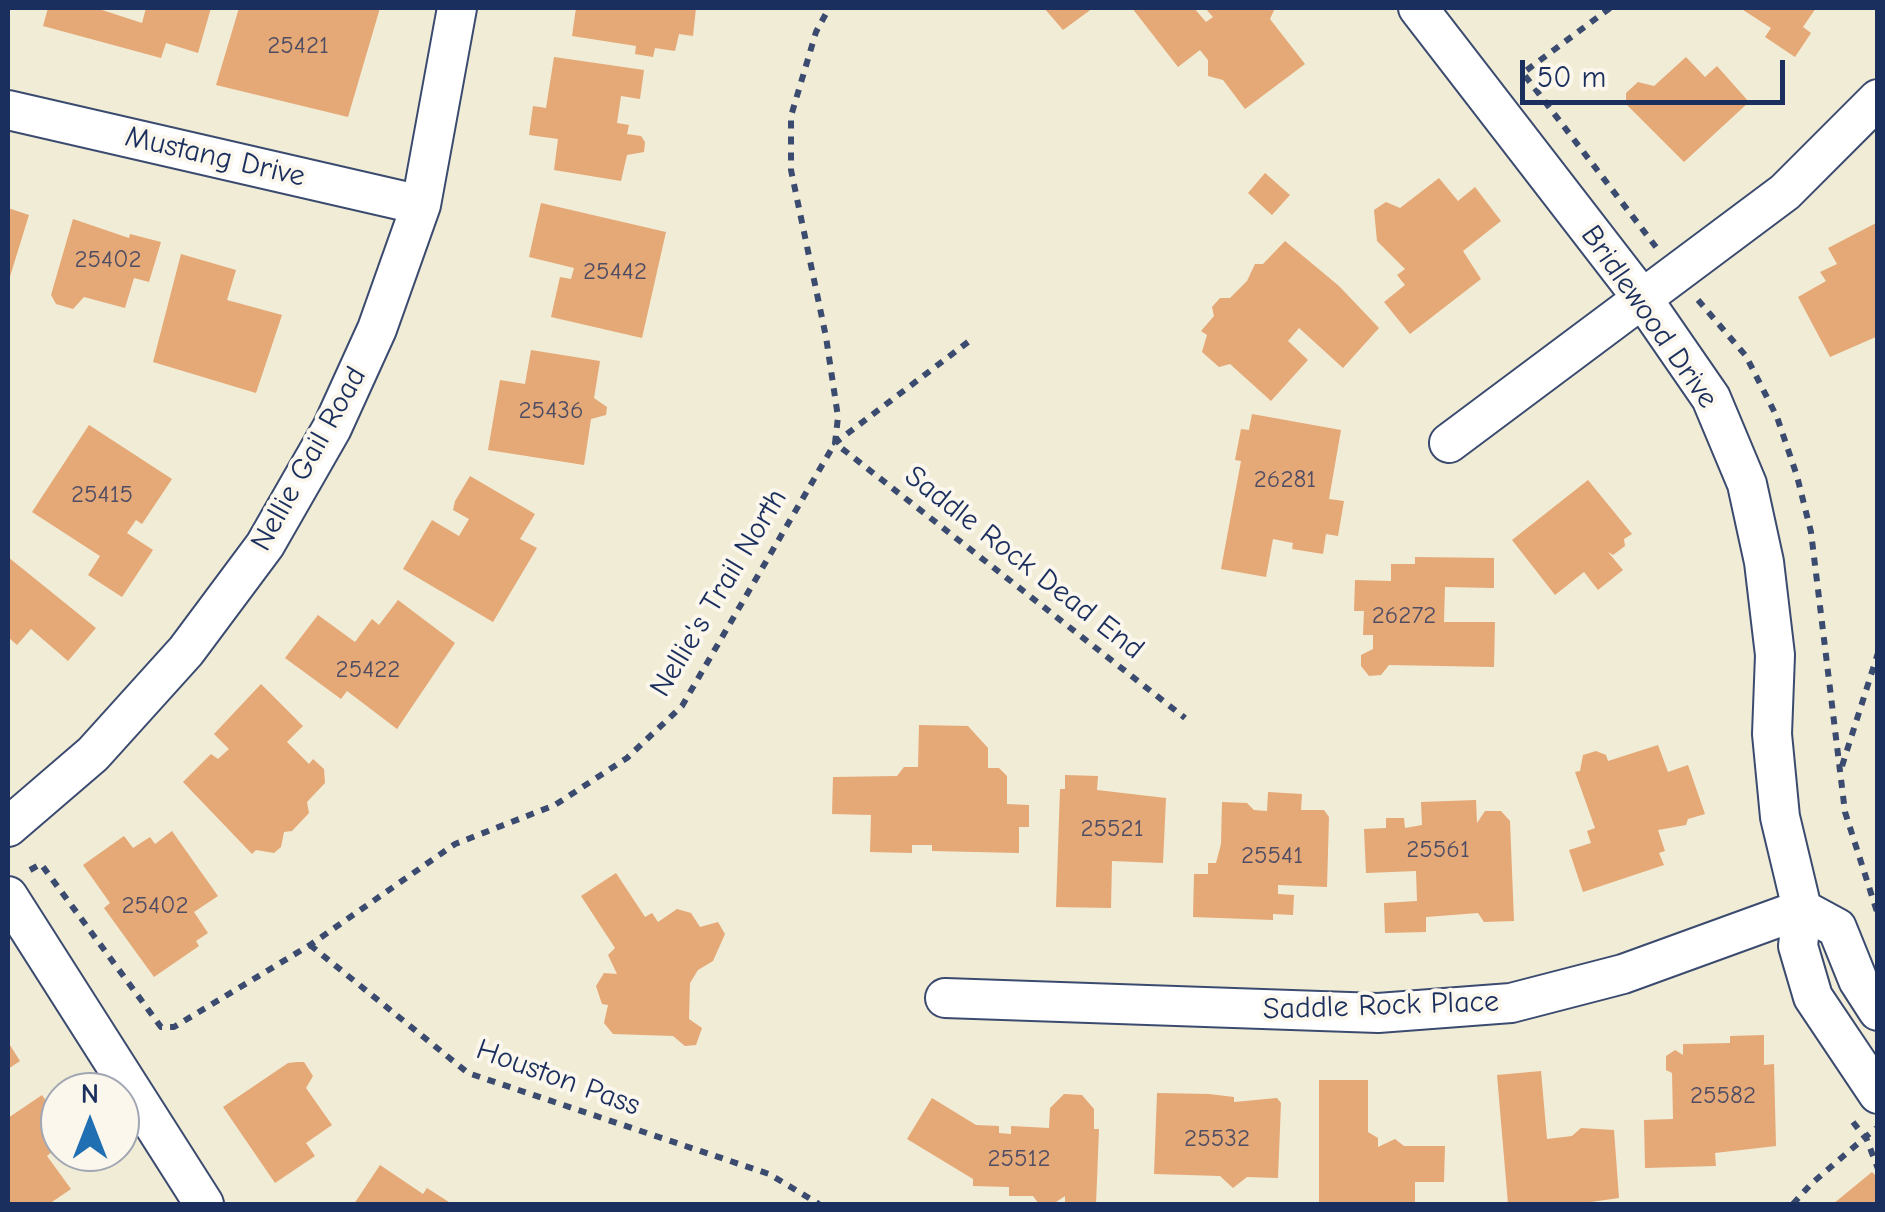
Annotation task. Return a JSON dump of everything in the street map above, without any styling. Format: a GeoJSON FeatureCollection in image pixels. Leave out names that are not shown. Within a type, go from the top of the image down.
{"type":"FeatureCollection","features":[{"type":"Feature","properties":{"kind":"street","name":"Nellie Gail Road"},"geometry":{"type":"LineString","coordinates":[[8,827],[93,754],[186,651],[265,545],[340,412],[377,329],[422,205],[458,8]]}},
{"type":"Feature","properties":{"kind":"street","name":"Bridlewood Drive"},"geometry":{"type":"LineString","coordinates":[[1418,8],[1642,298],[1710,398],[1747,484],[1764,562],[1774,655],[1772,734],[1780,817],[1802,909],[1798,946],[1813,998],[1878,1094]]}},
{"type":"Feature","properties":{"kind":"street"},"geometry":{"type":"LineString","coordinates":[[1449,442],[1785,192],[1878,100]]}},
{"type":"Feature","properties":{"kind":"street","name":"Mustang Drive"},"geometry":{"type":"LineString","coordinates":[[8,110],[422,205]]}},
{"type":"Feature","properties":{"kind":"street"},"geometry":{"type":"LineString","coordinates":[[8,896],[204,1204]]}},
{"type":"Feature","properties":{"kind":"street"},"geometry":{"type":"LineString","coordinates":[[1802,909],[1837,928],[1878,1011]]}},
{"type":"Feature","properties":{"kind":"street","name":"Saddle Rock Place"},"geometry":{"type":"LineString","coordinates":[[945,998],[1378,1013],[1511,1003],[1623,974],[1802,909]]}},
{"type":"Feature","properties":{"kind":"path"},"geometry":{"type":"LineString","coordinates":[[830,8],[816,32],[791,116],[791,170],[826,337],[838,417],[836,443]]}},
{"type":"Feature","properties":{"kind":"path"},"geometry":{"type":"LineString","coordinates":[[1610,8],[1523,73],[1648,236]]}},
{"type":"Feature","properties":{"kind":"path"},"geometry":{"type":"LineString","coordinates":[[1708,311],[1746,356],[1776,417],[1797,476],[1810,532],[1845,812],[1878,915]]}},
{"type":"Feature","properties":{"kind":"path"},"geometry":{"type":"LineString","coordinates":[[836,443],[968,342]]}},
{"type":"Feature","properties":{"kind":"path","name":"Saddle Rock Dead End"},"geometry":{"type":"LineString","coordinates":[[836,443],[1186,718]]}},
{"type":"Feature","properties":{"kind":"path","name":"Nellie's Trail North"},"geometry":{"type":"LineString","coordinates":[[41,864],[161,1027],[174,1027],[310,945],[456,844],[556,805],[641,745],[682,706],[836,443]]}},
{"type":"Feature","properties":{"kind":"path"},"geometry":{"type":"LineString","coordinates":[[1840,772],[1878,653]]}},
{"type":"Feature","properties":{"kind":"path","name":"Houston Pass"},"geometry":{"type":"LineString","coordinates":[[310,945],[468,1074],[770,1174],[819,1204]]}},
{"type":"Feature","properties":{"kind":"path"},"geometry":{"type":"LineString","coordinates":[[1793,1204],[1810,1184],[1867,1140],[1878,1126]]}},
{"type":"Feature","properties":{"kind":"building"},"geometry":{"type":"Polygon","coordinates":[[[48,8],[96,8],[142,23],[146,8],[211,8],[198,53],[166,43],[161,58],[43,26],[48,8]]]}},
{"type":"Feature","properties":{"kind":"building"},"geometry":{"type":"Polygon","coordinates":[[[239,8],[380,8],[348,117],[216,85],[239,8]]]}},
{"type":"Feature","properties":{"kind":"building"},"geometry":{"type":"Polygon","coordinates":[[[576,8],[696,8],[693,36],[679,34],[675,51],[655,48],[653,57],[635,54],[636,46],[572,36],[576,8]]]}},
{"type":"Feature","properties":{"kind":"building"},"geometry":{"type":"Polygon","coordinates":[[[1044,8],[1093,8],[1063,30],[1044,8]]]}},
{"type":"Feature","properties":{"kind":"building"},"geometry":{"type":"Polygon","coordinates":[[[1132,8],[1194,8],[1206,22],[1213,17],[1205,8],[1275,8],[1270,19],[1305,64],[1245,109],[1223,80],[1208,76],[1208,60],[1200,50],[1178,67],[1132,8]]]}},
{"type":"Feature","properties":{"kind":"building"},"geometry":{"type":"Polygon","coordinates":[[[1740,8],[1816,8],[1803,27],[1811,33],[1795,57],[1765,37],[1771,28],[1740,8]]]}},
{"type":"Feature","properties":{"kind":"building"},"geometry":{"type":"Polygon","coordinates":[[[554,57],[644,70],[640,99],[621,96],[617,123],[629,125],[627,134],[641,136],[645,142],[644,152],[627,155],[621,181],[554,170],[558,139],[529,135],[533,106],[546,108],[554,57]]]}},
{"type":"Feature","properties":{"kind":"building"},"geometry":{"type":"Polygon","coordinates":[[[1686,57],[1705,77],[1717,66],[1749,102],[1684,162],[1626,104],[1626,93],[1638,82],[1654,86],[1686,57]]]}},
{"type":"Feature","properties":{"kind":"building"},"geometry":{"type":"Polygon","coordinates":[[[1265,173],[1290,195],[1272,215],[1248,193],[1265,173]]]}},
{"type":"Feature","properties":{"kind":"building"},"geometry":{"type":"Polygon","coordinates":[[[1439,178],[1458,201],[1475,187],[1501,221],[1463,251],[1481,279],[1410,334],[1384,302],[1405,285],[1397,275],[1405,269],[1377,241],[1374,210],[1386,202],[1400,208],[1439,178]]]}},
{"type":"Feature","properties":{"kind":"building"},"geometry":{"type":"Polygon","coordinates":[[[541,203],[666,232],[642,338],[551,317],[560,277],[571,279],[574,268],[529,257],[541,203]]]}},
{"type":"Feature","properties":{"kind":"building"},"geometry":{"type":"Polygon","coordinates":[[[8,208],[29,215],[8,283],[8,208]]]}},
{"type":"Feature","properties":{"kind":"building"},"geometry":{"type":"Polygon","coordinates":[[[73,219],[129,238],[130,234],[161,242],[149,282],[134,278],[125,308],[84,297],[73,309],[56,304],[51,295],[73,219]]]}},
{"type":"Feature","properties":{"kind":"building"},"geometry":{"type":"Polygon","coordinates":[[[1878,222],[1878,336],[1830,357],[1798,297],[1826,281],[1820,272],[1837,264],[1828,248],[1878,222]]]}},
{"type":"Feature","properties":{"kind":"building"},"geometry":{"type":"Polygon","coordinates":[[[1285,241],[1339,286],[1379,328],[1343,368],[1299,328],[1288,341],[1308,360],[1271,401],[1230,364],[1219,367],[1202,352],[1207,335],[1201,331],[1214,316],[1212,307],[1220,298],[1230,298],[1247,281],[1255,264],[1263,264],[1285,241]]]}},
{"type":"Feature","properties":{"kind":"building"},"geometry":{"type":"Polygon","coordinates":[[[181,254],[236,270],[227,300],[282,315],[256,393],[153,362],[181,254]]]}},
{"type":"Feature","properties":{"kind":"building"},"geometry":{"type":"Polygon","coordinates":[[[531,350],[600,361],[594,398],[607,407],[606,415],[591,419],[584,465],[488,450],[500,380],[525,384],[531,350]]]}},
{"type":"Feature","properties":{"kind":"building"},"geometry":{"type":"Polygon","coordinates":[[[1252,414],[1341,430],[1329,499],[1344,501],[1338,536],[1326,534],[1323,554],[1292,549],[1293,543],[1273,539],[1266,577],[1221,569],[1241,461],[1235,460],[1241,429],[1249,430],[1252,414]]]}},
{"type":"Feature","properties":{"kind":"building"},"geometry":{"type":"Polygon","coordinates":[[[89,425],[172,479],[142,524],[136,520],[127,533],[153,550],[122,597],[88,575],[100,556],[32,512],[89,425]]]}},
{"type":"Feature","properties":{"kind":"building"},"geometry":{"type":"Polygon","coordinates":[[[470,476],[535,514],[520,539],[537,548],[493,622],[403,569],[432,520],[459,536],[469,519],[453,510],[470,476]]]}},
{"type":"Feature","properties":{"kind":"building"},"geometry":{"type":"Polygon","coordinates":[[[1588,480],[1632,534],[1613,555],[1608,552],[1623,570],[1598,590],[1584,572],[1555,595],[1512,540],[1588,480]]]}},
{"type":"Feature","properties":{"kind":"building"},"geometry":{"type":"Polygon","coordinates":[[[8,557],[96,628],[68,661],[31,629],[17,645],[8,637],[8,557]]]}},
{"type":"Feature","properties":{"kind":"building"},"geometry":{"type":"Polygon","coordinates":[[[1415,557],[1494,558],[1494,588],[1445,587],[1444,622],[1495,622],[1494,667],[1389,665],[1381,675],[1369,676],[1361,666],[1361,655],[1373,649],[1373,635],[1363,635],[1364,611],[1354,611],[1355,580],[1391,581],[1391,564],[1415,564],[1415,557]]]}},
{"type":"Feature","properties":{"kind":"building"},"geometry":{"type":"Polygon","coordinates":[[[398,600],[455,643],[397,729],[347,691],[341,699],[285,658],[318,615],[355,642],[372,619],[379,625],[398,600]]]}},
{"type":"Feature","properties":{"kind":"building"},"geometry":{"type":"Polygon","coordinates":[[[261,684],[303,726],[287,742],[309,764],[313,759],[324,769],[325,783],[307,802],[309,813],[292,831],[284,832],[281,847],[274,853],[256,850],[252,854],[183,782],[211,754],[218,759],[229,749],[214,734],[261,684]]]}},
{"type":"Feature","properties":{"kind":"building"},"geometry":{"type":"Polygon","coordinates":[[[919,725],[968,726],[988,748],[988,768],[999,768],[1007,776],[1007,804],[1029,805],[1029,827],[1019,827],[1019,853],[932,851],[932,845],[912,845],[912,853],[870,852],[871,815],[832,814],[833,777],[897,776],[904,767],[918,767],[919,725]]]}},
{"type":"Feature","properties":{"kind":"building"},"geometry":{"type":"Polygon","coordinates":[[[1658,745],[1668,772],[1688,765],[1705,814],[1688,819],[1686,825],[1658,830],[1665,851],[1659,853],[1664,865],[1583,892],[1569,850],[1591,843],[1587,831],[1595,828],[1575,772],[1580,771],[1583,755],[1596,751],[1606,755],[1608,761],[1658,745]]]}},
{"type":"Feature","properties":{"kind":"building"},"geometry":{"type":"Polygon","coordinates":[[[1065,775],[1098,776],[1097,790],[1166,798],[1163,863],[1112,861],[1111,908],[1056,907],[1060,789],[1065,789],[1065,775]]]}},
{"type":"Feature","properties":{"kind":"building"},"geometry":{"type":"Polygon","coordinates":[[[1268,792],[1302,794],[1301,810],[1324,810],[1329,817],[1327,887],[1278,885],[1278,894],[1294,895],[1293,915],[1273,914],[1273,920],[1193,917],[1194,874],[1208,874],[1208,863],[1216,863],[1221,844],[1222,802],[1247,803],[1254,810],[1267,811],[1268,792]]]}},
{"type":"Feature","properties":{"kind":"building"},"geometry":{"type":"Polygon","coordinates":[[[1476,800],[1477,823],[1485,811],[1501,811],[1510,821],[1514,921],[1484,922],[1478,913],[1426,917],[1426,932],[1385,933],[1384,903],[1417,901],[1416,871],[1366,873],[1364,829],[1386,828],[1386,818],[1404,818],[1405,828],[1422,825],[1421,802],[1476,800]]]}},
{"type":"Feature","properties":{"kind":"building"},"geometry":{"type":"Polygon","coordinates":[[[172,831],[218,896],[194,912],[208,933],[196,941],[199,946],[154,977],[104,908],[110,903],[83,865],[124,836],[133,848],[150,837],[155,844],[172,831]]]}},
{"type":"Feature","properties":{"kind":"building"},"geometry":{"type":"Polygon","coordinates":[[[616,873],[645,917],[652,913],[658,922],[677,909],[691,913],[700,927],[718,922],[725,934],[713,961],[698,970],[690,983],[689,1019],[702,1028],[696,1045],[685,1046],[673,1036],[613,1034],[604,1023],[608,1005],[602,1004],[596,986],[604,973],[617,974],[608,955],[615,948],[581,896],[616,873]]]}},
{"type":"Feature","properties":{"kind":"building"},"geometry":{"type":"Polygon","coordinates":[[[1764,1035],[1764,1065],[1774,1064],[1776,1146],[1715,1153],[1716,1166],[1645,1168],[1644,1120],[1673,1119],[1672,1073],[1666,1070],[1666,1056],[1675,1050],[1683,1055],[1683,1044],[1730,1043],[1730,1036],[1764,1035]]]}},
{"type":"Feature","properties":{"kind":"building"},"geometry":{"type":"Polygon","coordinates":[[[8,1042],[20,1061],[8,1069],[8,1042]]]}},
{"type":"Feature","properties":{"kind":"building"},"geometry":{"type":"Polygon","coordinates":[[[304,1062],[313,1076],[306,1088],[332,1125],[306,1143],[315,1156],[275,1183],[223,1107],[288,1063],[304,1062]]]}},
{"type":"Feature","properties":{"kind":"building"},"geometry":{"type":"Polygon","coordinates":[[[1541,1071],[1547,1139],[1572,1136],[1581,1128],[1614,1130],[1619,1198],[1577,1204],[1508,1204],[1497,1075],[1541,1071]]]}},
{"type":"Feature","properties":{"kind":"building"},"geometry":{"type":"Polygon","coordinates":[[[1319,1080],[1368,1080],[1368,1132],[1378,1138],[1378,1147],[1395,1139],[1404,1146],[1445,1146],[1444,1182],[1415,1182],[1415,1204],[1319,1204],[1319,1080]]]}},
{"type":"Feature","properties":{"kind":"building"},"geometry":{"type":"Polygon","coordinates":[[[1157,1093],[1209,1094],[1234,1097],[1234,1102],[1277,1098],[1281,1103],[1278,1178],[1247,1177],[1233,1188],[1220,1176],[1154,1174],[1157,1093]]]}},
{"type":"Feature","properties":{"kind":"building"},"geometry":{"type":"Polygon","coordinates":[[[1064,1094],[1082,1095],[1094,1109],[1094,1129],[1099,1129],[1096,1204],[1065,1204],[1065,1196],[1053,1204],[1039,1204],[1033,1196],[1009,1196],[1009,1187],[973,1186],[973,1179],[907,1139],[932,1098],[976,1125],[999,1126],[999,1133],[1011,1134],[1011,1126],[1049,1128],[1050,1108],[1064,1094]]]}},
{"type":"Feature","properties":{"kind":"building"},"geometry":{"type":"Polygon","coordinates":[[[40,1096],[40,1172],[59,1172],[71,1189],[49,1204],[8,1204],[8,1118],[40,1096]]]}},
{"type":"Feature","properties":{"kind":"building"},"geometry":{"type":"Polygon","coordinates":[[[380,1165],[423,1194],[427,1188],[452,1204],[354,1204],[380,1165]]]}},
{"type":"Feature","properties":{"kind":"building"},"geometry":{"type":"Polygon","coordinates":[[[1872,1172],[1878,1178],[1878,1204],[1833,1204],[1872,1172]]]}}]}
